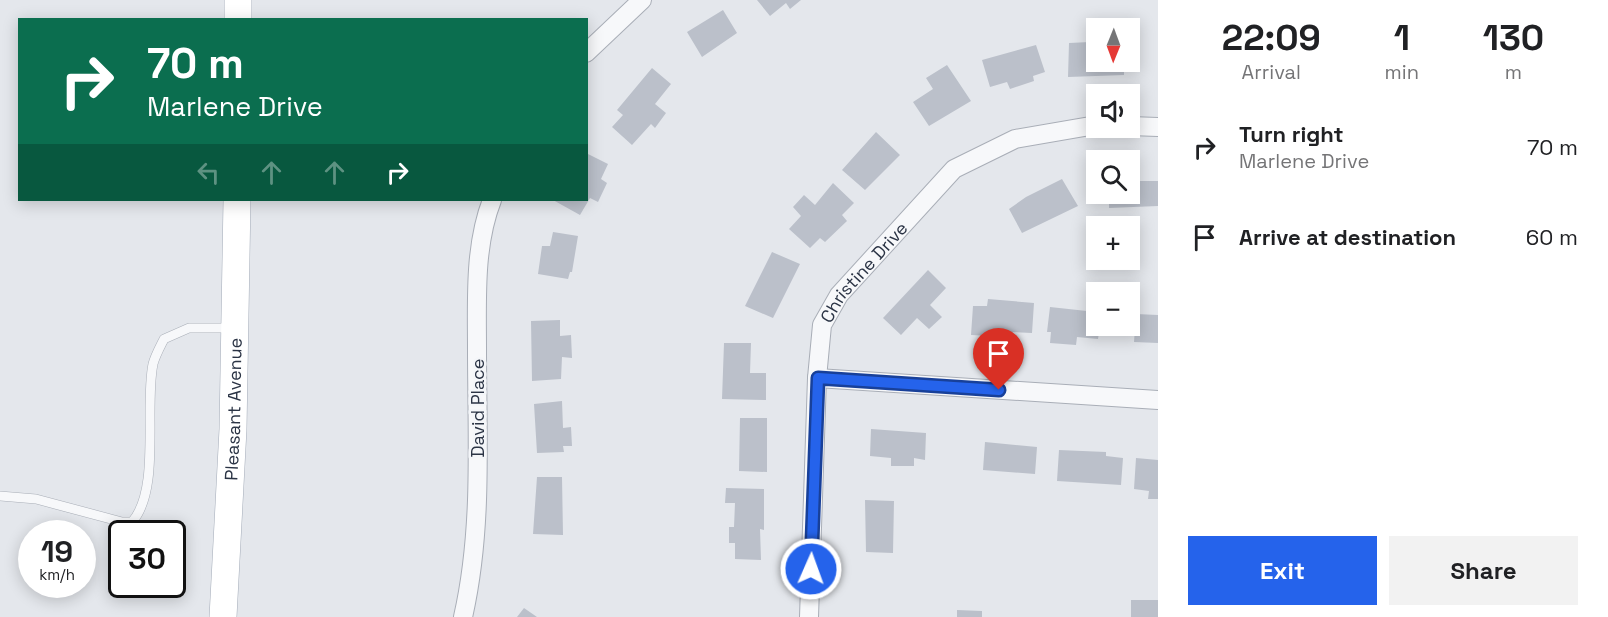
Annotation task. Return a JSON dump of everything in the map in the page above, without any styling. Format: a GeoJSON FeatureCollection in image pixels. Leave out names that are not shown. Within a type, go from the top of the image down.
{"type":"FeatureCollection","features":[{"type":"Feature","properties":{"kind":"main road"},"geometry":{"type":"LineString","coordinates":[[238,0],[238,18]]}},
{"type":"Feature","properties":{"kind":"main road","name":"Pleasant Avenue"},"geometry":{"type":"LineString","coordinates":[[223,617],[233,429],[237,201]]}},
{"type":"Feature","properties":{"kind":"street"},"geometry":{"type":"LineString","coordinates":[[588,51],[642,0]]}},
{"type":"Feature","properties":{"kind":"street"},"geometry":{"type":"LineString","coordinates":[[1140,126],[1158,127]]}},
{"type":"Feature","properties":{"kind":"street","name":"Christine Drive"},"geometry":{"type":"LineString","coordinates":[[809,617],[822,325],[839,295],[954,170],[1015,139],[1086,127]]}},
{"type":"Feature","properties":{"kind":"street","name":"David Place"},"geometry":{"type":"LineString","coordinates":[[463,617],[477,538],[477,277],[492,201]]}},
{"type":"Feature","properties":{"kind":"street"},"geometry":{"type":"LineString","coordinates":[[818,378],[1158,400]]}},
{"type":"Feature","properties":{"kind":"lane"},"geometry":{"type":"LineString","coordinates":[[0,496],[36,499],[122,522],[132,522],[141,513],[150,466],[148,429],[153,363],[164,339],[189,328],[233,328]]}},
{"type":"Feature","properties":{"kind":"building"},"geometry":{"type":"Polygon","coordinates":[[[757,0],[801,0],[790,9],[786,3],[770,16],[757,0]]]}},
{"type":"Feature","properties":{"kind":"building"},"geometry":{"type":"Polygon","coordinates":[[[723,10],[737,33],[702,57],[687,32],[723,10]]]}},
{"type":"Feature","properties":{"kind":"building"},"geometry":{"type":"Polygon","coordinates":[[[1086,42],[1086,72],[1124,72],[1124,75],[1068,77],[1069,43],[1086,42]]]}},
{"type":"Feature","properties":{"kind":"building"},"geometry":{"type":"Polygon","coordinates":[[[1036,45],[1045,72],[1033,76],[1034,81],[1010,89],[1007,82],[990,87],[982,60],[1036,45]]]}},
{"type":"Feature","properties":{"kind":"building"},"geometry":{"type":"Polygon","coordinates":[[[947,65],[971,101],[929,126],[913,102],[933,89],[926,78],[947,65]]]}},
{"type":"Feature","properties":{"kind":"building"},"geometry":{"type":"Polygon","coordinates":[[[652,68],[671,84],[655,104],[666,113],[655,128],[651,124],[632,145],[612,127],[623,115],[617,110],[652,68]]]}},
{"type":"Feature","properties":{"kind":"building"},"geometry":{"type":"Polygon","coordinates":[[[876,132],[900,155],[865,190],[842,170],[876,132]]]}},
{"type":"Feature","properties":{"kind":"building"},"geometry":{"type":"Polygon","coordinates":[[[588,154],[608,164],[601,179],[607,183],[598,202],[590,198],[580,215],[555,201],[588,201],[588,154]]]}},
{"type":"Feature","properties":{"kind":"building"},"geometry":{"type":"Polygon","coordinates":[[[1062,179],[1078,206],[1022,233],[1009,209],[1026,197],[1062,179]]]}},
{"type":"Feature","properties":{"kind":"building"},"geometry":{"type":"Polygon","coordinates":[[[1140,181],[1158,181],[1158,206],[1109,208],[1109,204],[1140,204],[1140,181]]]}},
{"type":"Feature","properties":{"kind":"building"},"geometry":{"type":"Polygon","coordinates":[[[833,183],[854,203],[842,215],[847,221],[825,242],[820,238],[810,248],[789,229],[801,216],[793,207],[804,195],[815,205],[833,183]]]}},
{"type":"Feature","properties":{"kind":"building"},"geometry":{"type":"Polygon","coordinates":[[[553,232],[578,236],[572,272],[568,279],[538,274],[542,246],[550,246],[553,232]]]}},
{"type":"Feature","properties":{"kind":"building"},"geometry":{"type":"Polygon","coordinates":[[[772,252],[800,264],[773,318],[745,306],[772,252]]]}},
{"type":"Feature","properties":{"kind":"building"},"geometry":{"type":"Polygon","coordinates":[[[928,270],[946,288],[930,305],[942,317],[929,329],[917,318],[901,335],[883,318],[928,270]]]}},
{"type":"Feature","properties":{"kind":"building"},"geometry":{"type":"Polygon","coordinates":[[[988,299],[1034,303],[1032,333],[1010,332],[1010,337],[971,335],[973,306],[987,306],[988,299]]]}},
{"type":"Feature","properties":{"kind":"building"},"geometry":{"type":"Polygon","coordinates":[[[1050,307],[1086,311],[1086,336],[1098,336],[1098,339],[1077,337],[1076,345],[1050,343],[1051,332],[1047,332],[1050,307]]]}},
{"type":"Feature","properties":{"kind":"building"},"geometry":{"type":"Polygon","coordinates":[[[1140,314],[1158,315],[1158,343],[1134,342],[1134,336],[1140,336],[1140,314]]]}},
{"type":"Feature","properties":{"kind":"building"},"geometry":{"type":"Polygon","coordinates":[[[560,320],[560,336],[571,335],[572,358],[562,357],[561,379],[532,381],[531,321],[560,320]]]}},
{"type":"Feature","properties":{"kind":"building"},"geometry":{"type":"Polygon","coordinates":[[[724,343],[751,343],[750,373],[766,373],[766,400],[722,399],[724,343]]]}},
{"type":"Feature","properties":{"kind":"building"},"geometry":{"type":"Polygon","coordinates":[[[562,401],[563,428],[571,427],[572,446],[563,446],[564,452],[537,453],[534,404],[562,401]]]}},
{"type":"Feature","properties":{"kind":"building"},"geometry":{"type":"Polygon","coordinates":[[[740,418],[767,418],[767,472],[739,471],[740,418]]]}},
{"type":"Feature","properties":{"kind":"building"},"geometry":{"type":"Polygon","coordinates":[[[871,429],[926,433],[925,460],[914,458],[914,466],[891,466],[891,458],[870,456],[871,429]]]}},
{"type":"Feature","properties":{"kind":"building"},"geometry":{"type":"Polygon","coordinates":[[[985,442],[1037,447],[1035,474],[983,470],[985,442]]]}},
{"type":"Feature","properties":{"kind":"building"},"geometry":{"type":"Polygon","coordinates":[[[1059,450],[1106,452],[1106,456],[1123,458],[1121,485],[1057,481],[1059,450]]]}},
{"type":"Feature","properties":{"kind":"building"},"geometry":{"type":"Polygon","coordinates":[[[1136,458],[1158,460],[1158,499],[1148,499],[1149,491],[1134,489],[1136,458]]]}},
{"type":"Feature","properties":{"kind":"building"},"geometry":{"type":"Polygon","coordinates":[[[537,477],[562,477],[563,535],[533,534],[537,477]]]}},
{"type":"Feature","properties":{"kind":"building"},"geometry":{"type":"Polygon","coordinates":[[[726,488],[764,489],[764,530],[760,529],[761,560],[735,559],[735,543],[729,543],[729,527],[734,527],[735,503],[725,503],[726,488]]]}},
{"type":"Feature","properties":{"kind":"building"},"geometry":{"type":"Polygon","coordinates":[[[865,500],[894,501],[893,553],[866,552],[865,500]]]}},
{"type":"Feature","properties":{"kind":"building"},"geometry":{"type":"Polygon","coordinates":[[[1131,600],[1158,600],[1158,617],[1131,617],[1131,600]]]}},
{"type":"Feature","properties":{"kind":"building"},"geometry":{"type":"Polygon","coordinates":[[[524,608],[537,617],[517,617],[524,608]]]}},
{"type":"Feature","properties":{"kind":"building"},"geometry":{"type":"Polygon","coordinates":[[[957,610],[982,611],[982,617],[957,617],[957,610]]]}},
{"type":"Feature","properties":{"kind":"route"},"geometry":{"type":"LineString","coordinates":[[811,569],[818,378],[999,390]]}}]}
